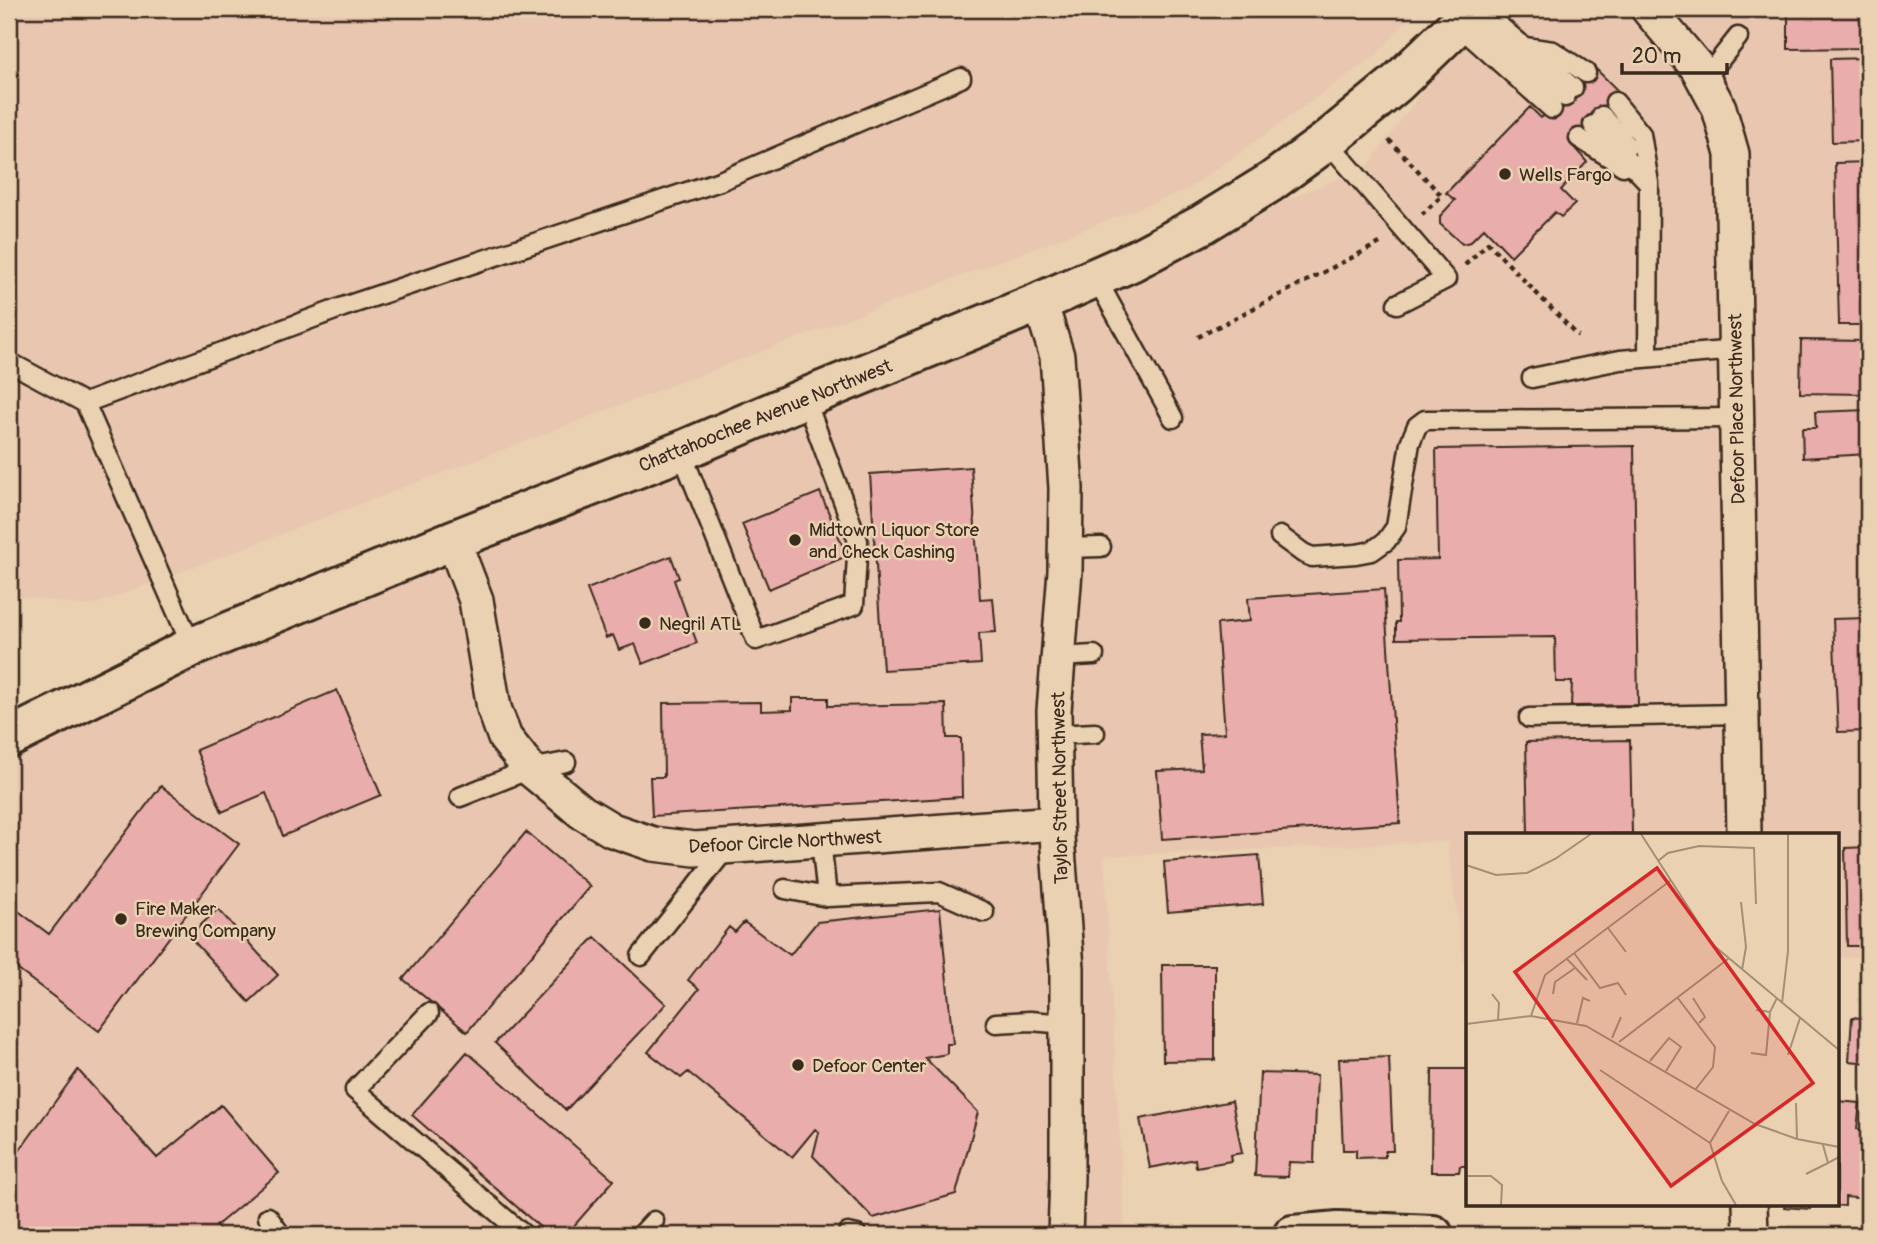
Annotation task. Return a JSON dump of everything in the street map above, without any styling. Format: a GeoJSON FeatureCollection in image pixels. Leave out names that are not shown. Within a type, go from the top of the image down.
{"type":"FeatureCollection","features":[{"type":"Feature","properties":{"kind":"street","name":"Defoor Place Northwest"},"geometry":{"type":"LineString","coordinates":[[1648,9],[1697,67],[1720,108],[1732,154],[1744,833]]}},
{"type":"Feature","properties":{"kind":"street","name":"Chattahoochee Avenue Northwest"},"geometry":{"type":"LineString","coordinates":[[9,738],[192,646],[681,451],[1133,261],[1203,224],[1271,182],[1327,141],[1396,85],[1469,14]]}},
{"type":"Feature","properties":{"kind":"street","name":"Taylor Street Northwest"},"geometry":{"type":"LineString","coordinates":[[1040,302],[1056,356],[1066,488],[1065,548],[1054,711],[1056,823],[1067,968],[1065,1235]]}},
{"type":"Feature","properties":{"kind":"street","name":"Defoor Circle Northwest"},"geometry":{"type":"LineString","coordinates":[[453,540],[476,600],[494,708],[505,738],[530,769],[582,812],[612,830],[653,844],[695,849],[1056,823]]}},
{"type":"Feature","properties":{"kind":"street"},"geometry":{"type":"LineString","coordinates":[[1751,1206],[1751,1235]]}},
{"type":"Feature","properties":{"kind":"street"},"geometry":{"type":"LineString","coordinates":[[1293,1235],[1338,1231],[1433,1235]]}},
{"type":"Feature","properties":{"kind":"lane"},"geometry":{"type":"LineString","coordinates":[[1469,14],[1497,24],[1525,47],[1563,98],[1469,14]]}},
{"type":"Feature","properties":{"kind":"lane"},"geometry":{"type":"LineString","coordinates":[[1704,80],[1738,37]]}},
{"type":"Feature","properties":{"kind":"lane"},"geometry":{"type":"LineString","coordinates":[[1525,47],[1553,51],[1586,73]]}},
{"type":"Feature","properties":{"kind":"lane"},"geometry":{"type":"LineString","coordinates":[[85,403],[343,307],[720,181],[961,78]]}},
{"type":"Feature","properties":{"kind":"lane"},"geometry":{"type":"LineString","coordinates":[[1615,102],[1641,134],[1649,183],[1648,357]]}},
{"type":"Feature","properties":{"kind":"lane"},"geometry":{"type":"LineString","coordinates":[[1597,121],[1649,183]]}},
{"type":"Feature","properties":{"kind":"lane"},"geometry":{"type":"LineString","coordinates":[[1579,138],[1649,183]]}},
{"type":"Feature","properties":{"kind":"lane"},"geometry":{"type":"LineString","coordinates":[[1327,141],[1453,274],[1397,304]]}},
{"type":"Feature","properties":{"kind":"lane"},"geometry":{"type":"LineString","coordinates":[[1096,278],[1173,418]]}},
{"type":"Feature","properties":{"kind":"lane"},"geometry":{"type":"LineString","coordinates":[[1532,378],[1620,360],[1735,349]]}},
{"type":"Feature","properties":{"kind":"lane"},"geometry":{"type":"LineString","coordinates":[[9,362],[85,403],[192,646]]}},
{"type":"Feature","properties":{"kind":"lane"},"geometry":{"type":"LineString","coordinates":[[681,451],[756,640],[854,605],[858,541],[805,398]]}},
{"type":"Feature","properties":{"kind":"lane"},"geometry":{"type":"LineString","coordinates":[[1280,536],[1312,557],[1372,551],[1386,541],[1395,527],[1409,443],[1417,426],[1425,420],[1736,418]]}},
{"type":"Feature","properties":{"kind":"lane"},"geometry":{"type":"LineString","coordinates":[[1065,548],[1101,547]]}},
{"type":"Feature","properties":{"kind":"lane"},"geometry":{"type":"LineString","coordinates":[[1058,657],[1094,655]]}},
{"type":"Feature","properties":{"kind":"lane"},"geometry":{"type":"LineString","coordinates":[[1529,718],[1742,714]]}},
{"type":"Feature","properties":{"kind":"lane"},"geometry":{"type":"LineString","coordinates":[[1054,734],[1095,733]]}},
{"type":"Feature","properties":{"kind":"lane"},"geometry":{"type":"LineString","coordinates":[[460,797],[530,769],[566,762]]}},
{"type":"Feature","properties":{"kind":"lane"},"geometry":{"type":"LineString","coordinates":[[821,840],[827,897]]}},
{"type":"Feature","properties":{"kind":"lane"},"geometry":{"type":"LineString","coordinates":[[641,956],[728,846]]}},
{"type":"Feature","properties":{"kind":"lane"},"geometry":{"type":"LineString","coordinates":[[785,889],[827,897],[939,892],[985,912]]}},
{"type":"Feature","properties":{"kind":"lane"},"geometry":{"type":"LineString","coordinates":[[429,1013],[355,1090],[524,1235]]}},
{"type":"Feature","properties":{"kind":"lane"},"geometry":{"type":"LineString","coordinates":[[996,1023],[1030,1021],[1067,1024]]}},
{"type":"Feature","properties":{"kind":"lane"},"geometry":{"type":"LineString","coordinates":[[268,1217],[281,1235]]}},
{"type":"Feature","properties":{"kind":"lane"},"geometry":{"type":"LineString","coordinates":[[641,1235],[654,1221]]}},
{"type":"Feature","properties":{"kind":"path"},"geometry":{"type":"LineString","coordinates":[[1390,140],[1442,196],[1415,221]]}},
{"type":"Feature","properties":{"kind":"path"},"geometry":{"type":"LineString","coordinates":[[1198,337],[1387,239]]}},
{"type":"Feature","properties":{"kind":"path"},"geometry":{"type":"LineString","coordinates":[[1453,274],[1488,243],[1578,336]]}},
{"type":"Feature","properties":{"kind":"shaded area"},"geometry":{"type":"Polygon","coordinates":[[[9,9],[1417,9],[1376,55],[1187,190],[91,606],[9,595],[9,9]]]}},
{"type":"Feature","properties":{"kind":"shaded area"},"geometry":{"type":"Polygon","coordinates":[[[1482,9],[1868,9],[1868,957],[1839,957],[1839,833],[1466,833],[1466,964],[1447,841],[1104,856],[1125,1235],[9,1235],[9,732],[1368,166],[1482,9]]]}},
{"type":"Feature","properties":{"kind":"building"},"geometry":{"type":"Polygon","coordinates":[[[1788,9],[1868,9],[1868,48],[1788,49],[1788,9]]]}},
{"type":"Feature","properties":{"kind":"building"},"geometry":{"type":"Polygon","coordinates":[[[1868,58],[1868,141],[1832,142],[1830,59],[1868,58]]]}},
{"type":"Feature","properties":{"kind":"building"},"geometry":{"type":"Polygon","coordinates":[[[1593,66],[1622,95],[1572,145],[1587,162],[1561,190],[1575,204],[1561,217],[1555,212],[1511,256],[1484,228],[1470,242],[1462,244],[1440,224],[1440,216],[1455,200],[1446,193],[1530,107],[1541,118],[1565,97],[1593,66]]]}},
{"type":"Feature","properties":{"kind":"building"},"geometry":{"type":"Polygon","coordinates":[[[1868,162],[1868,325],[1839,325],[1835,163],[1868,162]]]}},
{"type":"Feature","properties":{"kind":"building"},"geometry":{"type":"Polygon","coordinates":[[[1801,340],[1868,341],[1868,394],[1800,393],[1801,340]]]}},
{"type":"Feature","properties":{"kind":"building"},"geometry":{"type":"Polygon","coordinates":[[[1868,410],[1868,454],[1803,458],[1802,428],[1816,428],[1815,412],[1868,410]]]}},
{"type":"Feature","properties":{"kind":"building"},"geometry":{"type":"Polygon","coordinates":[[[1634,446],[1638,705],[1571,706],[1572,682],[1556,682],[1555,637],[1396,639],[1396,622],[1399,622],[1398,560],[1438,559],[1436,449],[1634,446]]]}},
{"type":"Feature","properties":{"kind":"building"},"geometry":{"type":"Polygon","coordinates":[[[971,467],[980,599],[993,598],[996,632],[979,633],[981,664],[883,670],[870,474],[971,467]]]}},
{"type":"Feature","properties":{"kind":"building","name":"Midtown Liquor Store and Check Cashing"},"geometry":{"type":"Polygon","coordinates":[[[820,492],[847,556],[769,589],[742,524],[820,492]]]}},
{"type":"Feature","properties":{"kind":"building","name":"Negril ATL"},"geometry":{"type":"Polygon","coordinates":[[[671,556],[679,578],[674,580],[697,643],[643,664],[635,644],[619,650],[613,635],[606,638],[587,589],[671,556]]]}},
{"type":"Feature","properties":{"kind":"building"},"geometry":{"type":"Polygon","coordinates":[[[1384,589],[1400,823],[1162,839],[1157,771],[1202,769],[1199,734],[1225,733],[1217,624],[1250,621],[1248,598],[1384,589]]]}},
{"type":"Feature","properties":{"kind":"building"},"geometry":{"type":"Polygon","coordinates":[[[1868,618],[1868,731],[1838,732],[1833,619],[1868,618]]]}},
{"type":"Feature","properties":{"kind":"building"},"geometry":{"type":"Polygon","coordinates":[[[337,690],[381,795],[283,836],[266,793],[222,812],[196,750],[337,690]]]}},
{"type":"Feature","properties":{"kind":"building"},"geometry":{"type":"Polygon","coordinates":[[[792,698],[828,698],[828,706],[946,704],[947,738],[961,738],[962,797],[652,816],[650,777],[664,777],[663,703],[761,702],[761,711],[792,710],[792,698]]]}},
{"type":"Feature","properties":{"kind":"building"},"geometry":{"type":"Polygon","coordinates":[[[1630,740],[1632,833],[1528,833],[1526,742],[1630,740]]]}},
{"type":"Feature","properties":{"kind":"building","name":"Fire Maker Brewing Company"},"geometry":{"type":"Polygon","coordinates":[[[161,786],[239,844],[99,1031],[9,963],[9,904],[49,934],[161,786]]]}},
{"type":"Feature","properties":{"kind":"building"},"geometry":{"type":"Polygon","coordinates":[[[526,832],[590,886],[467,1032],[403,979],[526,832]]]}},
{"type":"Feature","properties":{"kind":"building"},"geometry":{"type":"Polygon","coordinates":[[[1868,847],[1868,946],[1847,946],[1845,848],[1868,847]]]}},
{"type":"Feature","properties":{"kind":"building"},"geometry":{"type":"Polygon","coordinates":[[[1259,855],[1263,904],[1168,912],[1164,862],[1259,855]]]}},
{"type":"Feature","properties":{"kind":"building"},"geometry":{"type":"Polygon","coordinates":[[[218,909],[278,975],[249,1002],[189,936],[218,909]]]}},
{"type":"Feature","properties":{"kind":"building","name":"Defoor Center"},"geometry":{"type":"Polygon","coordinates":[[[940,909],[953,1044],[947,1044],[947,1054],[925,1058],[978,1112],[956,1194],[873,1218],[813,1156],[819,1132],[815,1129],[792,1157],[688,1072],[681,1078],[648,1052],[699,989],[688,980],[729,927],[735,932],[744,922],[790,955],[817,922],[940,909]]]}},
{"type":"Feature","properties":{"kind":"building"},"geometry":{"type":"Polygon","coordinates":[[[595,937],[666,1004],[566,1110],[495,1043],[595,937]]]}},
{"type":"Feature","properties":{"kind":"building"},"geometry":{"type":"Polygon","coordinates":[[[1162,965],[1215,965],[1215,1060],[1163,1061],[1162,965]]]}},
{"type":"Feature","properties":{"kind":"building"},"geometry":{"type":"Polygon","coordinates":[[[1852,1017],[1868,1019],[1868,1063],[1849,1061],[1852,1017]]]}},
{"type":"Feature","properties":{"kind":"building"},"geometry":{"type":"Polygon","coordinates":[[[467,1052],[614,1180],[566,1235],[549,1235],[412,1115],[467,1052]]]}},
{"type":"Feature","properties":{"kind":"building"},"geometry":{"type":"Polygon","coordinates":[[[1389,1057],[1393,1151],[1385,1151],[1385,1157],[1356,1158],[1356,1150],[1343,1150],[1339,1059],[1389,1057]]]}},
{"type":"Feature","properties":{"kind":"building"},"geometry":{"type":"Polygon","coordinates":[[[1432,1069],[1466,1069],[1466,1166],[1460,1166],[1459,1172],[1431,1172],[1432,1069]]]}},
{"type":"Feature","properties":{"kind":"building"},"geometry":{"type":"Polygon","coordinates":[[[78,1070],[157,1158],[221,1105],[279,1173],[216,1226],[224,1235],[9,1235],[9,1165],[78,1070]]]}},
{"type":"Feature","properties":{"kind":"building"},"geometry":{"type":"Polygon","coordinates":[[[1260,1073],[1317,1075],[1314,1163],[1289,1162],[1288,1177],[1255,1176],[1260,1073]]]}},
{"type":"Feature","properties":{"kind":"building"},"geometry":{"type":"Polygon","coordinates":[[[1232,1101],[1242,1153],[1230,1155],[1231,1161],[1196,1167],[1195,1159],[1150,1168],[1140,1119],[1232,1101]]]}},
{"type":"Feature","properties":{"kind":"building"},"geometry":{"type":"Polygon","coordinates":[[[1839,1101],[1860,1103],[1857,1129],[1868,1130],[1867,1199],[1845,1197],[1845,1206],[1839,1206],[1839,1101]]]}},
{"type":"Feature","properties":{"kind":"building"},"geometry":{"type":"Polygon","coordinates":[[[1810,1206],[1810,1209],[1784,1207],[1810,1206]]]}},
{"type":"Feature","properties":{"kind":"place","name":"Wells Fargo"},"geometry":{"type":"Point","coordinates":[1505,174]}},
{"type":"Feature","properties":{"kind":"place","name":"Midtown Liquor Store and Check Cashing"},"geometry":{"type":"Point","coordinates":[795,540]}},
{"type":"Feature","properties":{"kind":"place","name":"Negril ATL"},"geometry":{"type":"Point","coordinates":[645,623]}},
{"type":"Feature","properties":{"kind":"place","name":"Fire Maker Brewing Company"},"geometry":{"type":"Point","coordinates":[121,919]}},
{"type":"Feature","properties":{"kind":"place","name":"Defoor Center"},"geometry":{"type":"Point","coordinates":[798,1065]}}]}
